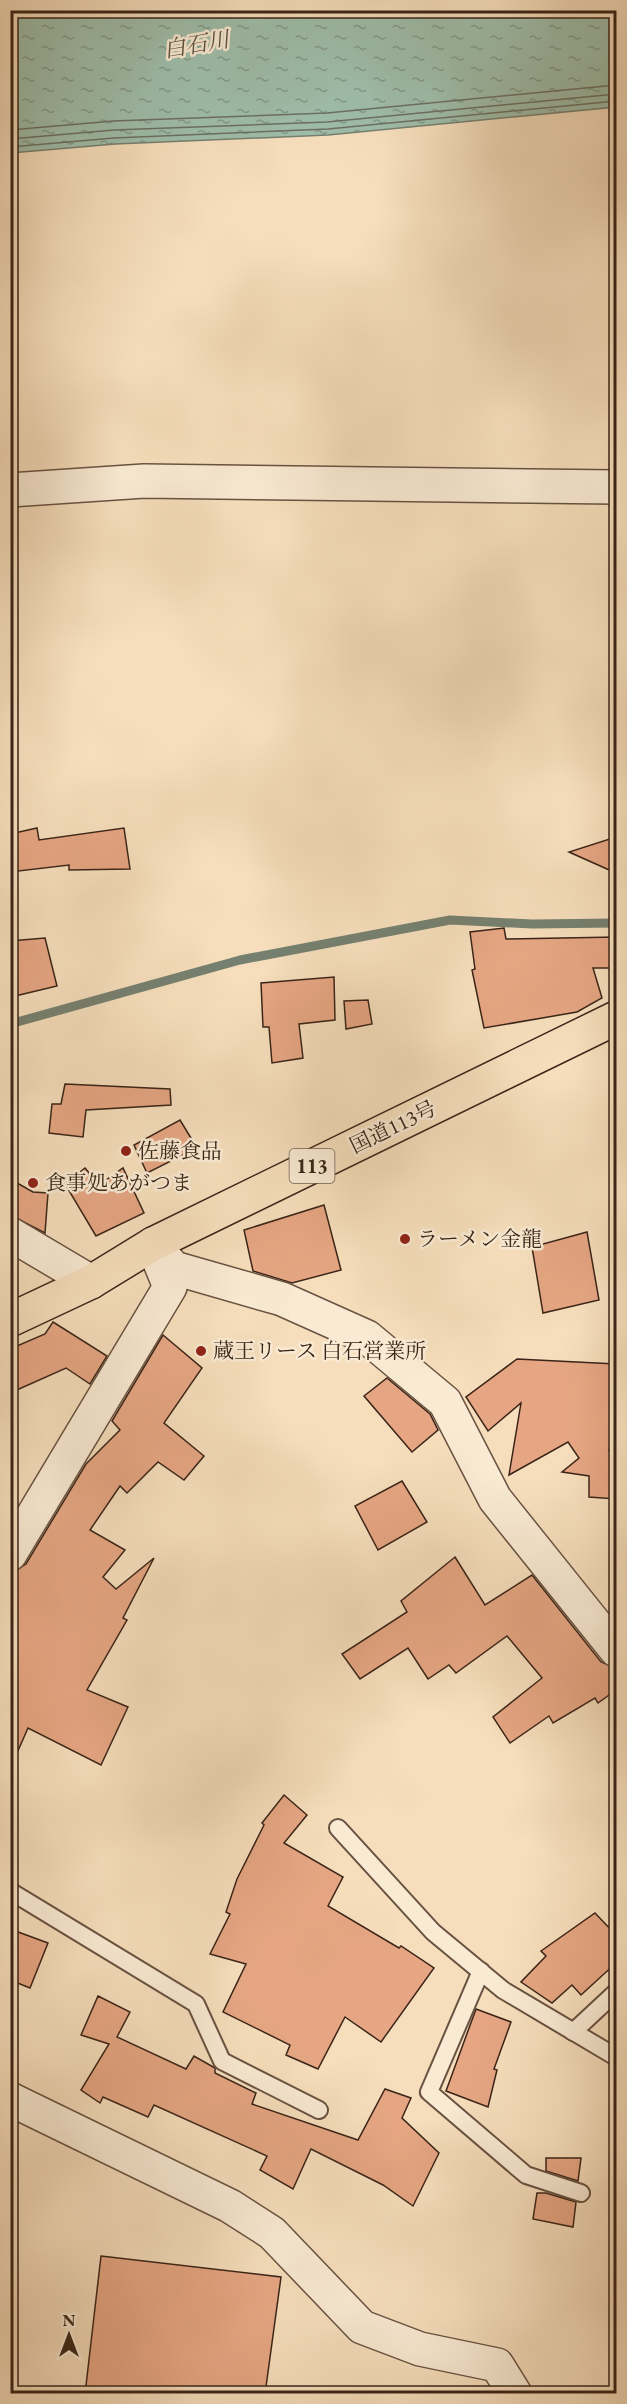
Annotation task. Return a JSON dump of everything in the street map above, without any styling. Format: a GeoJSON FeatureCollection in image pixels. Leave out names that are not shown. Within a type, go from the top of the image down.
{"type":"FeatureCollection","features":[{"type":"Feature","properties":{"kind":"highway","name":"国道113号"},"geometry":{"type":"LineString","coordinates":[[10,1320],[91,1282],[153,1244],[616,1018]]}},
{"type":"Feature","properties":{"kind":"street"},"geometry":{"type":"LineString","coordinates":[[10,490],[144,481],[616,487]]}},
{"type":"Feature","properties":{"kind":"street"},"geometry":{"type":"LineString","coordinates":[[10,1234],[91,1282]]}},
{"type":"Feature","properties":{"kind":"street"},"geometry":{"type":"LineString","coordinates":[[10,1554],[170,1287],[153,1244]]}},
{"type":"Feature","properties":{"kind":"street"},"geometry":{"type":"LineString","coordinates":[[153,1244],[174,1268],[282,1299],[367,1337],[445,1402],[495,1499],[616,1650]]}},
{"type":"Feature","properties":{"kind":"street"},"geometry":{"type":"LineString","coordinates":[[10,2099],[230,2205],[272,2233],[362,2326],[420,2349],[497,2365],[515,2394]]}},
{"type":"Feature","properties":{"kind":"lane"},"geometry":{"type":"LineString","coordinates":[[338,1828],[433,1932],[503,1990],[616,2057]]}},
{"type":"Feature","properties":{"kind":"lane"},"geometry":{"type":"LineString","coordinates":[[10,1891],[196,2004],[222,2061],[319,2110]]}},
{"type":"Feature","properties":{"kind":"lane"},"geometry":{"type":"LineString","coordinates":[[481,1971],[429,2092],[526,2175],[581,2193]]}},
{"type":"Feature","properties":{"kind":"lane"},"geometry":{"type":"LineString","coordinates":[[573,2032],[616,1992]]}},
{"type":"Feature","properties":{"kind":"water","name":"白石川"},"geometry":{"type":"Polygon","coordinates":[[[11,10],[616,11],[616,107],[328,135],[115,144],[11,153],[11,10]]]}},
{"type":"Feature","properties":{"kind":"building"},"geometry":{"type":"Polygon","coordinates":[[[37,828],[39,840],[124,828],[130,869],[69,870],[69,865],[10,872],[10,834],[37,828]]]}},
{"type":"Feature","properties":{"kind":"building"},"geometry":{"type":"Polygon","coordinates":[[[616,837],[616,873],[569,852],[616,837]]]}},
{"type":"Feature","properties":{"kind":"building"},"geometry":{"type":"Polygon","coordinates":[[[504,928],[506,939],[616,937],[616,968],[593,968],[602,998],[577,1012],[484,1028],[472,970],[475,969],[470,932],[504,928]]]}},
{"type":"Feature","properties":{"kind":"building"},"geometry":{"type":"Polygon","coordinates":[[[45,938],[57,986],[15,996],[10,941],[45,938]]]}},
{"type":"Feature","properties":{"kind":"building"},"geometry":{"type":"Polygon","coordinates":[[[334,977],[335,1020],[299,1024],[303,1058],[272,1063],[269,1027],[263,1027],[261,983],[334,977]]]}},
{"type":"Feature","properties":{"kind":"building"},"geometry":{"type":"Polygon","coordinates":[[[368,1000],[372,1024],[346,1029],[344,1001],[368,1000]]]}},
{"type":"Feature","properties":{"kind":"building"},"geometry":{"type":"Polygon","coordinates":[[[65,1084],[170,1089],[171,1105],[86,1110],[83,1137],[49,1133],[52,1104],[61,1104],[65,1084]]]}},
{"type":"Feature","properties":{"kind":"building"},"geometry":{"type":"Polygon","coordinates":[[[180,1120],[197,1148],[147,1173],[134,1145],[180,1120]]]}},
{"type":"Feature","properties":{"kind":"building"},"geometry":{"type":"Polygon","coordinates":[[[85,1168],[99,1185],[123,1168],[144,1213],[96,1236],[65,1184],[85,1168]]]}},
{"type":"Feature","properties":{"kind":"building"},"geometry":{"type":"Polygon","coordinates":[[[10,1179],[33,1192],[48,1193],[45,1233],[10,1215],[10,1179]]]}},
{"type":"Feature","properties":{"kind":"building"},"geometry":{"type":"Polygon","coordinates":[[[324,1205],[341,1270],[292,1283],[253,1271],[244,1230],[324,1205]]]}},
{"type":"Feature","properties":{"kind":"building"},"geometry":{"type":"Polygon","coordinates":[[[587,1232],[599,1300],[543,1313],[532,1247],[587,1232]]]}},
{"type":"Feature","properties":{"kind":"building"},"geometry":{"type":"Polygon","coordinates":[[[53,1322],[107,1356],[90,1384],[66,1368],[10,1393],[10,1349],[45,1334],[53,1322]]]}},
{"type":"Feature","properties":{"kind":"building"},"geometry":{"type":"Polygon","coordinates":[[[163,1335],[202,1368],[164,1423],[204,1456],[184,1480],[158,1462],[127,1493],[120,1486],[90,1530],[125,1550],[103,1577],[116,1589],[154,1558],[123,1618],[127,1620],[87,1690],[128,1707],[101,1765],[28,1728],[10,1769],[10,1577],[13,1572],[26,1564],[86,1464],[120,1430],[112,1421],[163,1335]]]}},
{"type":"Feature","properties":{"kind":"building"},"geometry":{"type":"Polygon","coordinates":[[[517,1359],[616,1364],[616,1417],[609,1451],[616,1451],[616,1499],[589,1497],[589,1476],[562,1472],[579,1458],[568,1442],[509,1475],[521,1403],[488,1431],[466,1397],[517,1359]]]}},
{"type":"Feature","properties":{"kind":"building"},"geometry":{"type":"Polygon","coordinates":[[[387,1378],[430,1414],[438,1430],[412,1452],[364,1396],[387,1378]]]}},
{"type":"Feature","properties":{"kind":"building"},"geometry":{"type":"Polygon","coordinates":[[[402,1481],[427,1522],[378,1550],[355,1506],[402,1481]]]}},
{"type":"Feature","properties":{"kind":"building"},"geometry":{"type":"Polygon","coordinates":[[[455,1557],[485,1605],[532,1575],[601,1662],[616,1668],[616,1690],[598,1703],[595,1698],[553,1723],[549,1716],[510,1743],[493,1717],[542,1678],[507,1636],[456,1673],[449,1665],[428,1679],[408,1648],[360,1679],[342,1654],[407,1612],[401,1601],[455,1557]]]}},
{"type":"Feature","properties":{"kind":"building"},"geometry":{"type":"Polygon","coordinates":[[[284,1795],[307,1815],[284,1843],[343,1877],[328,1906],[399,1948],[401,1946],[434,1968],[381,2042],[345,2017],[318,2069],[286,2055],[290,2045],[223,2012],[246,1964],[210,1954],[230,1914],[226,1912],[237,1879],[264,1825],[262,1823],[284,1795]]]}},
{"type":"Feature","properties":{"kind":"building"},"geometry":{"type":"Polygon","coordinates":[[[595,1913],[616,1935],[616,1963],[581,1995],[572,1985],[552,2003],[521,1982],[546,1956],[541,1951],[595,1913]]]}},
{"type":"Feature","properties":{"kind":"building"},"geometry":{"type":"Polygon","coordinates":[[[10,1929],[48,1943],[30,1988],[10,1980],[10,1929]]]}},
{"type":"Feature","properties":{"kind":"building"},"geometry":{"type":"Polygon","coordinates":[[[98,1996],[130,2012],[117,2037],[186,2069],[194,2056],[215,2068],[215,2073],[256,2093],[252,2104],[358,2140],[385,2089],[411,2098],[402,2118],[439,2153],[413,2206],[383,2185],[311,2149],[293,2189],[260,2170],[267,2156],[154,2105],[148,2117],[103,2097],[100,2103],[81,2090],[109,2044],[81,2035],[98,1996]]]}},
{"type":"Feature","properties":{"kind":"building"},"geometry":{"type":"Polygon","coordinates":[[[476,2009],[511,2022],[494,2069],[497,2070],[488,2107],[446,2091],[476,2009]]]}},
{"type":"Feature","properties":{"kind":"building"},"geometry":{"type":"Polygon","coordinates":[[[546,2158],[581,2158],[578,2181],[546,2171],[546,2158]]]}},
{"type":"Feature","properties":{"kind":"building"},"geometry":{"type":"Polygon","coordinates":[[[537,2193],[546,2193],[576,2202],[573,2227],[533,2219],[537,2193]]]}},
{"type":"Feature","properties":{"kind":"building"},"geometry":{"type":"Polygon","coordinates":[[[101,2256],[281,2277],[265,2394],[85,2394],[101,2256]]]}},
{"type":"Feature","properties":{"kind":"waterway"},"geometry":{"type":"LineString","coordinates":[[10,1024],[240,960],[450,920],[532,924],[616,923]]}},
{"type":"Feature","properties":{"kind":"place","name":"佐藤食品"},"geometry":{"type":"Point","coordinates":[126,1151]}},
{"type":"Feature","properties":{"kind":"place","name":"食事処あがつま"},"geometry":{"type":"Point","coordinates":[33,1183]}},
{"type":"Feature","properties":{"kind":"place","name":"ラーメン金龍"},"geometry":{"type":"Point","coordinates":[405,1239]}},
{"type":"Feature","properties":{"kind":"place","name":"蔵王リース 白石営業所"},"geometry":{"type":"Point","coordinates":[201,1351]}}]}
